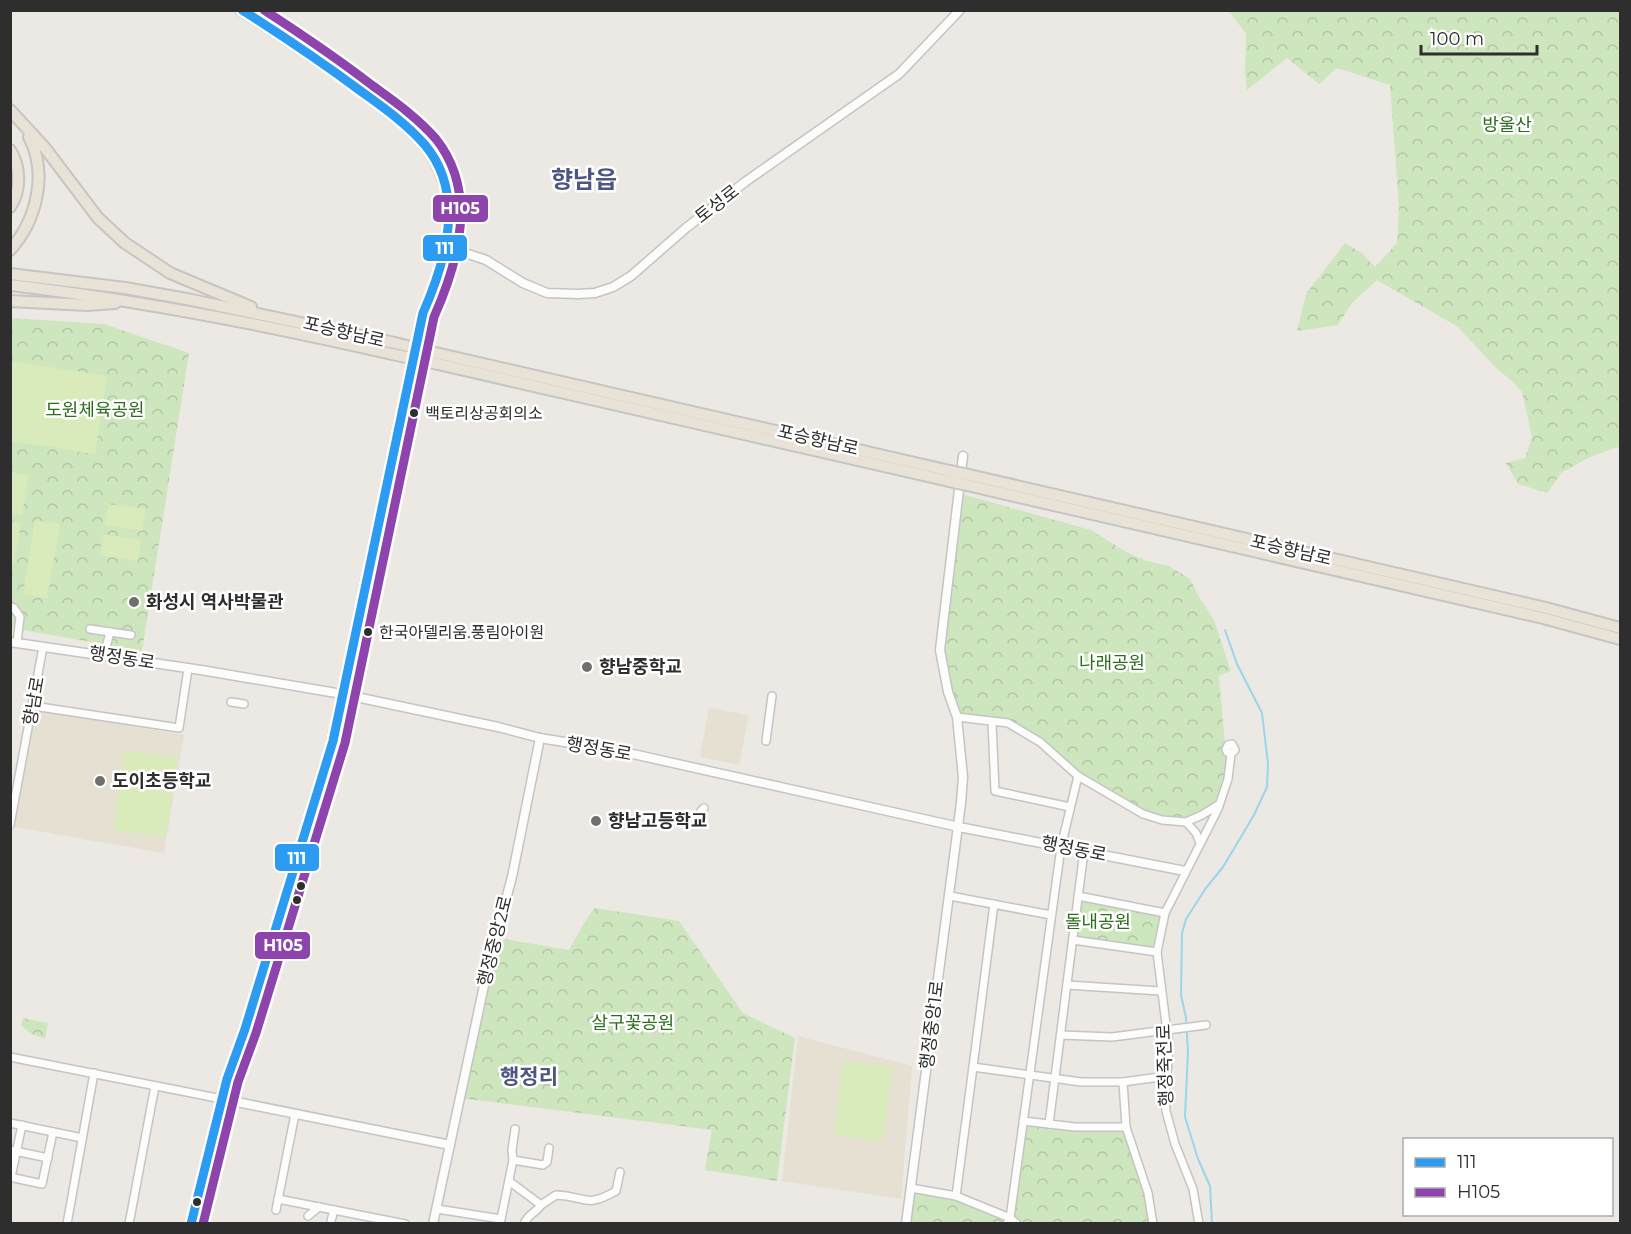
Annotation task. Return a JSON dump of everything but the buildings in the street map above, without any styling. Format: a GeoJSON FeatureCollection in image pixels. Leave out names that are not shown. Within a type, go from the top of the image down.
{"type":"FeatureCollection","features":[{"type":"Feature","properties":{"kind":"highway"},"geometry":{"type":"LineString","coordinates":[[10,110],[45,148],[98,218],[125,243],[170,273],[270,315]]}},
{"type":"Feature","properties":{"kind":"highway"},"geometry":{"type":"LineString","coordinates":[[10,250],[21,238],[32,216],[38,176],[36,150],[23,126]]}},
{"type":"Feature","properties":{"kind":"highway"},"geometry":{"type":"LineString","coordinates":[[10,150],[19,177],[17,191],[10,207]]}},
{"type":"Feature","properties":{"kind":"highway","name":"포승향남로"},"geometry":{"type":"LineString","coordinates":[[12,277],[125,288],[270,315],[393,349]]}},
{"type":"Feature","properties":{"kind":"highway","name":"포승향남로"},"geometry":{"type":"LineString","coordinates":[[12,277],[439,359],[950,476],[1546,608],[1620,628]]}},
{"type":"Feature","properties":{"kind":"highway"},"geometry":{"type":"LineString","coordinates":[[10,301],[87,305],[136,302]]}},
{"type":"Feature","properties":{"kind":"highway","name":"포승향남로"},"geometry":{"type":"LineString","coordinates":[[968,480],[1543,618],[1620,639]]}},
{"type":"Feature","properties":{"kind":"main road"},"geometry":{"type":"LineString","coordinates":[[191,1224],[222,1099],[333,741],[423,313],[437,280],[447,247],[448,198],[440,172],[426,146],[398,119],[338,74],[242,10]]}},
{"type":"Feature","properties":{"kind":"street","name":"토성로"},"geometry":{"type":"LineString","coordinates":[[447,247],[486,260],[523,283],[547,293],[578,294],[613,287],[631,276],[745,182],[898,74],[960,10]]}},
{"type":"Feature","properties":{"kind":"street","name":"행정중앙1로"},"geometry":{"type":"LineString","coordinates":[[906,1224],[959,827],[963,777],[957,717],[948,692],[940,650],[963,456]]}},
{"type":"Feature","properties":{"kind":"street"},"geometry":{"type":"LineString","coordinates":[[10,607],[14,608],[20,617],[14,642]]}},
{"type":"Feature","properties":{"kind":"street"},"geometry":{"type":"LineString","coordinates":[[90,629],[131,634]]}},
{"type":"Feature","properties":{"kind":"street"},"geometry":{"type":"LineString","coordinates":[[104,656],[110,632]]}},
{"type":"Feature","properties":{"kind":"street","name":"행정동로"},"geometry":{"type":"LineString","coordinates":[[14,642],[342,694],[540,738],[624,752],[959,827],[1185,871]]}},
{"type":"Feature","properties":{"kind":"street","name":"향남로"},"geometry":{"type":"LineString","coordinates":[[10,825],[43,647]]}},
{"type":"Feature","properties":{"kind":"street"},"geometry":{"type":"LineString","coordinates":[[33,706],[179,728],[188,669]]}},
{"type":"Feature","properties":{"kind":"street"},"geometry":{"type":"LineString","coordinates":[[766,741],[772,696]]}},
{"type":"Feature","properties":{"kind":"street"},"geometry":{"type":"LineString","coordinates":[[231,702],[244,704]]}},
{"type":"Feature","properties":{"kind":"street"},"geometry":{"type":"LineString","coordinates":[[957,717],[1008,723],[1040,742],[1078,776],[1143,814],[1161,820],[1186,822],[1202,816],[1219,804]]}},
{"type":"Feature","properties":{"kind":"street"},"geometry":{"type":"LineString","coordinates":[[992,722],[995,792],[1070,807]]}},
{"type":"Feature","properties":{"kind":"street","name":"행정중앙2로"},"geometry":{"type":"LineString","coordinates":[[433,1224],[489,962],[512,877],[540,738]]}},
{"type":"Feature","properties":{"kind":"street","name":"행정죽전로"},"geometry":{"type":"LineString","coordinates":[[1199,1224],[1193,1189],[1169,1127],[1165,1095],[1169,1048],[1160,991],[1157,952],[1165,913],[1219,804],[1228,779],[1231,754]]}},
{"type":"Feature","properties":{"kind":"street"},"geometry":{"type":"LineString","coordinates":[[1009,1221],[1061,847],[1078,776]]}},
{"type":"Feature","properties":{"kind":"street"},"geometry":{"type":"LineString","coordinates":[[187,778],[200,780]]}},
{"type":"Feature","properties":{"kind":"street"},"geometry":{"type":"LineString","coordinates":[[1186,822],[1196,832],[1200,843]]}},
{"type":"Feature","properties":{"kind":"street"},"geometry":{"type":"LineString","coordinates":[[1049,1124],[1084,851]]}},
{"type":"Feature","properties":{"kind":"street"},"geometry":{"type":"LineString","coordinates":[[950,896],[1051,915]]}},
{"type":"Feature","properties":{"kind":"street"},"geometry":{"type":"LineString","coordinates":[[1078,896],[1165,913]]}},
{"type":"Feature","properties":{"kind":"street"},"geometry":{"type":"LineString","coordinates":[[956,1196],[994,904]]}},
{"type":"Feature","properties":{"kind":"street"},"geometry":{"type":"LineString","coordinates":[[1073,940],[1157,952]]}},
{"type":"Feature","properties":{"kind":"street"},"geometry":{"type":"LineString","coordinates":[[1067,985],[1160,991]]}},
{"type":"Feature","properties":{"kind":"street"},"geometry":{"type":"LineString","coordinates":[[1060,1035],[1106,1037],[1206,1025]]}},
{"type":"Feature","properties":{"kind":"street"},"geometry":{"type":"LineString","coordinates":[[10,1057],[450,1144]]}},
{"type":"Feature","properties":{"kind":"street"},"geometry":{"type":"LineString","coordinates":[[973,1067],[1081,1082],[1123,1082],[1167,1076]]}},
{"type":"Feature","properties":{"kind":"street"},"geometry":{"type":"LineString","coordinates":[[67,1224],[94,1073]]}},
{"type":"Feature","properties":{"kind":"street"},"geometry":{"type":"LineString","coordinates":[[1123,1082],[1126,1127],[1148,1193],[1153,1224]]}},
{"type":"Feature","properties":{"kind":"street"},"geometry":{"type":"LineString","coordinates":[[129,1224],[155,1086]]}},
{"type":"Feature","properties":{"kind":"street"},"geometry":{"type":"LineString","coordinates":[[276,1210],[283,1156],[296,1114]]}},
{"type":"Feature","properties":{"kind":"street"},"geometry":{"type":"LineString","coordinates":[[1023,1121],[1075,1127],[1126,1127]]}},
{"type":"Feature","properties":{"kind":"street"},"geometry":{"type":"LineString","coordinates":[[10,1123],[82,1138]]}},
{"type":"Feature","properties":{"kind":"street"},"geometry":{"type":"LineString","coordinates":[[22,1125],[14,1150],[11,1177],[42,1184],[53,1132]]}},
{"type":"Feature","properties":{"kind":"street"},"geometry":{"type":"LineString","coordinates":[[437,1209],[500,1221],[513,1160],[512,1150],[516,1129]]}},
{"type":"Feature","properties":{"kind":"street"},"geometry":{"type":"LineString","coordinates":[[513,1160],[543,1166],[547,1162],[549,1148]]}},
{"type":"Feature","properties":{"kind":"street"},"geometry":{"type":"LineString","coordinates":[[14,1150],[48,1158]]}},
{"type":"Feature","properties":{"kind":"street"},"geometry":{"type":"LineString","coordinates":[[524,1224],[541,1205],[556,1195],[583,1201],[599,1200],[616,1191],[620,1172]]}},
{"type":"Feature","properties":{"kind":"street"},"geometry":{"type":"LineString","coordinates":[[508,1181],[541,1205]]}},
{"type":"Feature","properties":{"kind":"street"},"geometry":{"type":"LineString","coordinates":[[911,1188],[956,1196],[1017,1224]]}},
{"type":"Feature","properties":{"kind":"street"},"geometry":{"type":"LineString","coordinates":[[278,1199],[405,1224]]}},
{"type":"Feature","properties":{"kind":"street"},"geometry":{"type":"LineString","coordinates":[[308,1216],[319,1207]]}},
{"type":"Feature","properties":{"kind":"street"},"geometry":{"type":"LineString","coordinates":[[331,1221],[334,1210]]}},
{"type":"Feature","properties":{"kind":"shaded area"},"geometry":{"type":"Polygon","coordinates":[[[709,708],[749,715],[739,765],[700,757],[709,708]]]}},
{"type":"Feature","properties":{"kind":"shaded area","name":"도이초등학교"},"geometry":{"type":"Polygon","coordinates":[[[36,710],[184,735],[164,853],[14,827],[36,710]]]}},
{"type":"Feature","properties":{"kind":"shaded area"},"geometry":{"type":"Polygon","coordinates":[[[648,1012],[658,1016],[662,1024],[655,1036],[638,1024],[642,1014],[648,1012]]]}},
{"type":"Feature","properties":{"kind":"shaded area"},"geometry":{"type":"Polygon","coordinates":[[[798,1036],[912,1066],[901,1199],[782,1181],[798,1036]]]}},
{"type":"Feature","properties":{"kind":"green space","name":"방울산"},"geometry":{"type":"Polygon","coordinates":[[[1229,11],[1620,11],[1620,450],[1617,447],[1588,458],[1561,473],[1547,493],[1518,484],[1506,463],[1525,458],[1532,437],[1522,392],[1458,327],[1377,280],[1351,304],[1338,325],[1297,331],[1306,294],[1345,243],[1362,253],[1375,267],[1397,243],[1399,207],[1390,85],[1337,68],[1319,84],[1287,58],[1247,90],[1246,34],[1229,11]]]}},
{"type":"Feature","properties":{"kind":"green space","name":"도원체육공원"},"geometry":{"type":"Polygon","coordinates":[[[10,318],[104,324],[189,353],[142,651],[11,628],[10,318]]]}},
{"type":"Feature","properties":{"kind":"green space"},"geometry":{"type":"Polygon","coordinates":[[[11,361],[107,376],[95,454],[11,441],[11,361]]]}},
{"type":"Feature","properties":{"kind":"green space"},"geometry":{"type":"Polygon","coordinates":[[[10,472],[29,475],[22,515],[11,513],[10,472]]]}},
{"type":"Feature","properties":{"kind":"green space","name":"나래공원"},"geometry":{"type":"Polygon","coordinates":[[[958,493],[1091,530],[1126,552],[1147,561],[1169,566],[1190,579],[1214,620],[1231,671],[1219,676],[1228,779],[1219,804],[1186,822],[1143,814],[1078,776],[1063,762],[1008,723],[957,717],[940,650],[958,493]]]}},
{"type":"Feature","properties":{"kind":"green space"},"geometry":{"type":"Polygon","coordinates":[[[108,504],[146,509],[142,531],[105,525],[108,504]]]}},
{"type":"Feature","properties":{"kind":"green space"},"geometry":{"type":"Polygon","coordinates":[[[35,520],[60,524],[47,598],[23,594],[35,520]]]}},
{"type":"Feature","properties":{"kind":"green space"},"geometry":{"type":"Polygon","coordinates":[[[10,522],[21,523],[14,564],[11,563],[10,522]]]}},
{"type":"Feature","properties":{"kind":"green space"},"geometry":{"type":"Polygon","coordinates":[[[103,534],[141,540],[138,561],[100,555],[103,534]]]}},
{"type":"Feature","properties":{"kind":"green space"},"geometry":{"type":"Polygon","coordinates":[[[124,750],[178,758],[166,837],[113,830],[124,750]]]}},
{"type":"Feature","properties":{"kind":"green space","name":"돌내공원"},"geometry":{"type":"Polygon","coordinates":[[[1078,896],[1165,913],[1157,952],[1073,940],[1078,896]]]}},
{"type":"Feature","properties":{"kind":"green space","name":"살구꽃공원"},"geometry":{"type":"Polygon","coordinates":[[[595,908],[679,921],[743,1013],[795,1038],[777,1181],[705,1170],[712,1130],[460,1098],[471,1040],[504,939],[569,950],[595,908]]]}},
{"type":"Feature","properties":{"kind":"green space"},"geometry":{"type":"Polygon","coordinates":[[[23,1018],[48,1023],[45,1039],[21,1026],[23,1018]]]}},
{"type":"Feature","properties":{"kind":"green space"},"geometry":{"type":"Polygon","coordinates":[[[843,1061],[893,1067],[882,1141],[834,1135],[843,1061]]]}},
{"type":"Feature","properties":{"kind":"green space"},"geometry":{"type":"Polygon","coordinates":[[[1023,1121],[1126,1127],[1142,1174],[1153,1223],[1017,1224],[1010,1219],[1007,1224],[908,1224],[911,1188],[956,1196],[1010,1218],[1023,1121]]]}},
{"type":"Feature","properties":{"kind":"waterway"},"geometry":{"type":"LineString","coordinates":[[1212,1224],[1210,1186],[1198,1159],[1185,1117],[1188,1051],[1186,1018],[1181,995],[1182,933],[1186,919],[1223,867],[1254,815],[1267,787],[1268,764],[1262,713],[1237,664],[1225,630]]}},
{"type":"Feature","properties":{"kind":"transit line","name":"111"},"geometry":{"type":"LineString","coordinates":[[191,1224],[227,1079],[245,1029],[333,741],[423,313],[439,272],[448,228],[445,185],[438,164],[418,137],[347,81],[242,10]]}},
{"type":"Feature","properties":{"kind":"transit line","name":"H105"},"geometry":{"type":"LineString","coordinates":[[203,1224],[238,1082],[256,1033],[345,743],[434,317],[451,273],[460,227],[457,181],[449,160],[436,139],[398,104],[333,56],[264,10]]}},
{"type":"Feature","properties":{"kind":"place","name":"백토리상공회의소"},"geometry":{"type":"Point","coordinates":[414,413]}},
{"type":"Feature","properties":{"kind":"place","name":"화성시 역사박물관"},"geometry":{"type":"Point","coordinates":[134,602]}},
{"type":"Feature","properties":{"kind":"place","name":"한국아델리움.풍림아이원"},"geometry":{"type":"Point","coordinates":[368,632]}},
{"type":"Feature","properties":{"kind":"place","name":"향남중학교"},"geometry":{"type":"Point","coordinates":[587,667]}},
{"type":"Feature","properties":{"kind":"place","name":"도이초등학교"},"geometry":{"type":"Point","coordinates":[100,781]}},
{"type":"Feature","properties":{"kind":"place","name":"향남고등학교"},"geometry":{"type":"Point","coordinates":[596,821]}},
{"type":"Feature","properties":{"kind":"district","name":"향남읍"},"geometry":{"type":"Point","coordinates":[584,179]}},
{"type":"Feature","properties":{"kind":"district","name":"행정리"},"geometry":{"type":"Point","coordinates":[529,1076]}}]}
